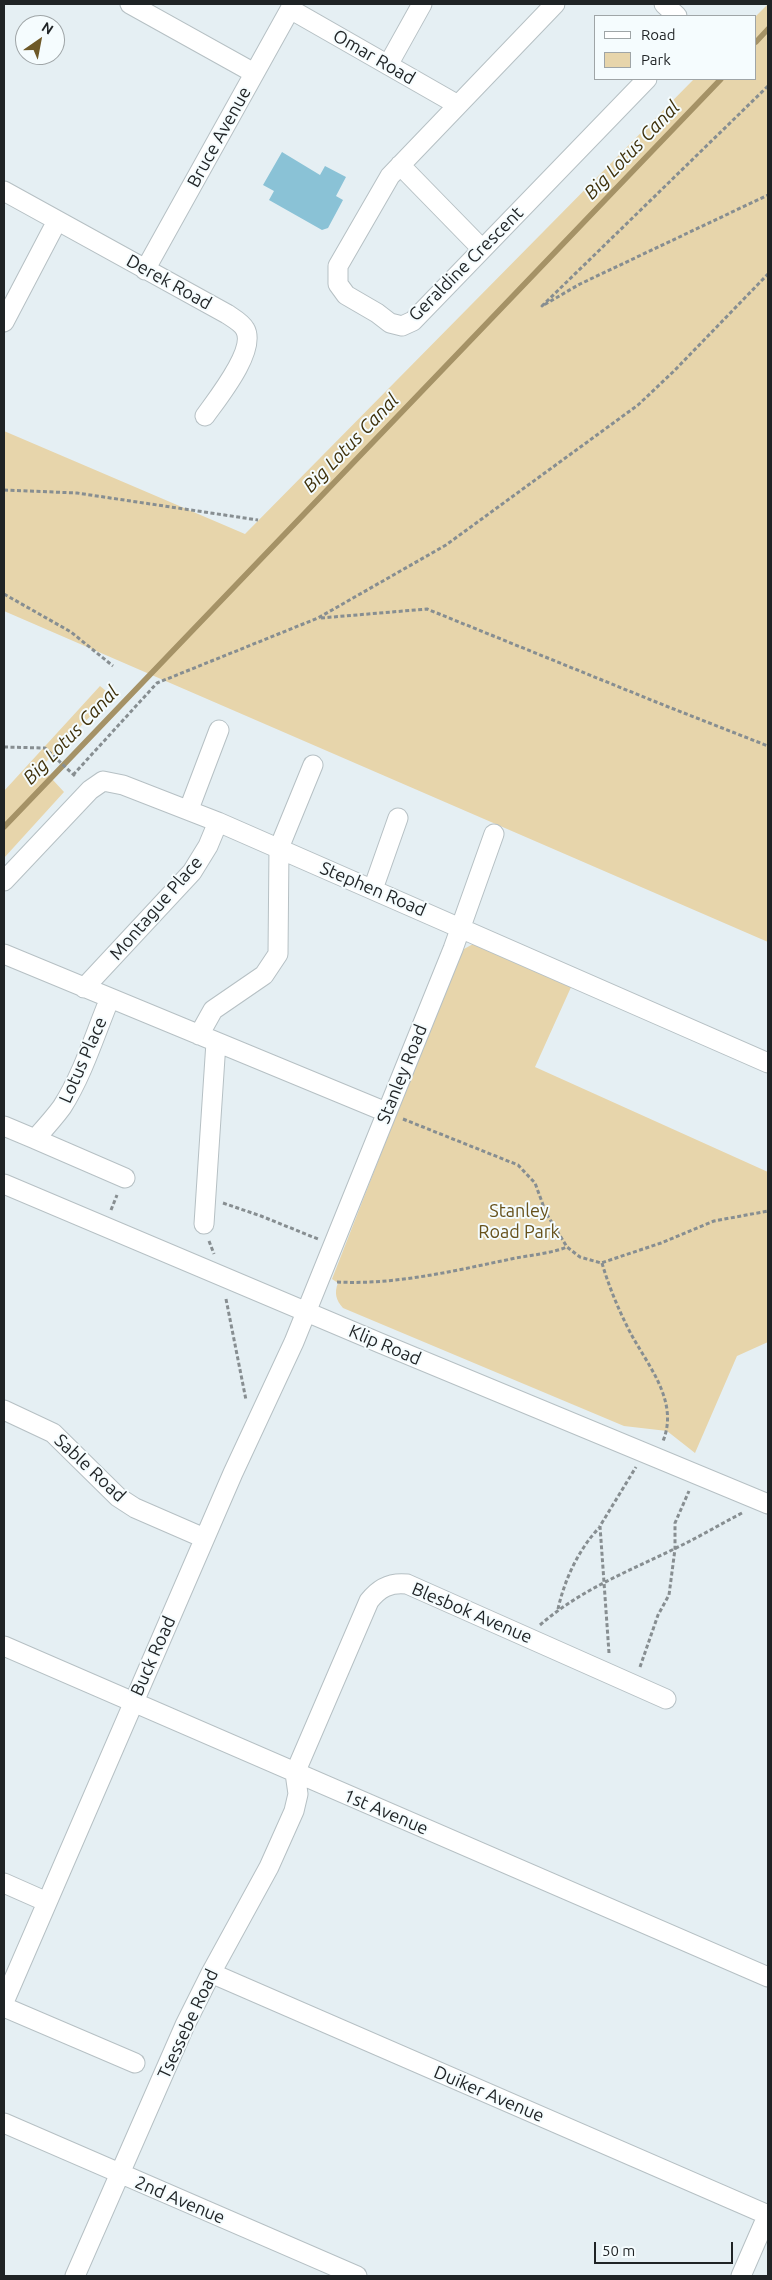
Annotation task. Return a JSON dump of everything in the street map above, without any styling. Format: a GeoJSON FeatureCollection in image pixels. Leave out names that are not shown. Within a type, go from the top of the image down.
{"type":"FeatureCollection","features":[{"type":"Feature","properties":{"kind":"street"},"geometry":{"type":"LineString","coordinates":[[130,4],[254,73]]}},
{"type":"Feature","properties":{"kind":"street"},"geometry":{"type":"LineString","coordinates":[[388,65],[422,4]]}},
{"type":"Feature","properties":{"kind":"street","name":"Geraldine Crescent"},"geometry":{"type":"LineString","coordinates":[[555,4],[400,165],[382,188],[338,266],[338,284],[346,295],[377,312],[390,324],[402,326],[408,324],[646,80]]}},
{"type":"Feature","properties":{"kind":"street"},"geometry":{"type":"LineString","coordinates":[[664,4],[676,15]]}},
{"type":"Feature","properties":{"kind":"street","name":"Bruce Avenue"},"geometry":{"type":"LineString","coordinates":[[145,270],[291,6]]}},
{"type":"Feature","properties":{"kind":"street","name":"Omar Road"},"geometry":{"type":"LineString","coordinates":[[291,6],[388,65],[458,104]]}},
{"type":"Feature","properties":{"kind":"street"},"geometry":{"type":"LineString","coordinates":[[400,165],[482,249]]}},
{"type":"Feature","properties":{"kind":"street","name":"Derek Road"},"geometry":{"type":"LineString","coordinates":[[4,191],[227,314],[245,329],[248,339],[244,352],[224,390],[205,416]]}},
{"type":"Feature","properties":{"kind":"street"},"geometry":{"type":"LineString","coordinates":[[4,322],[57,221]]}},
{"type":"Feature","properties":{"kind":"street"},"geometry":{"type":"LineString","coordinates":[[189,809],[219,730]]}},
{"type":"Feature","properties":{"kind":"street"},"geometry":{"type":"LineString","coordinates":[[204,1224],[206,1197],[207,1038],[212,1010],[264,975],[278,954],[279,848],[313,764]]}},
{"type":"Feature","properties":{"kind":"street","name":"Stephen Road"},"geometry":{"type":"LineString","coordinates":[[4,881],[90,790],[103,781],[123,785],[189,809],[460,926],[768,1063]]}},
{"type":"Feature","properties":{"kind":"street"},"geometry":{"type":"LineString","coordinates":[[373,889],[398,818]]}},
{"type":"Feature","properties":{"kind":"street","name":"Montague Place"},"geometry":{"type":"LineString","coordinates":[[84,988],[192,872],[208,846],[218,822]]}},
{"type":"Feature","properties":{"kind":"street","name":"Stanley Road"},"geometry":{"type":"LineString","coordinates":[[306,1312],[393,1115],[494,834]]}},
{"type":"Feature","properties":{"kind":"street"},"geometry":{"type":"LineString","coordinates":[[5,956],[393,1115]]}},
{"type":"Feature","properties":{"kind":"street","name":"Lotus Place"},"geometry":{"type":"LineString","coordinates":[[35,1139],[61,1108],[73,1088],[110,998]]}},
{"type":"Feature","properties":{"kind":"street"},"geometry":{"type":"LineString","coordinates":[[4,1126],[125,1178]]}},
{"type":"Feature","properties":{"kind":"street","name":"Klip Road"},"geometry":{"type":"LineString","coordinates":[[4,1184],[766,1503]]}},
{"type":"Feature","properties":{"kind":"street","name":"Buck Road"},"geometry":{"type":"LineString","coordinates":[[4,2002],[204,1538],[306,1312]]}},
{"type":"Feature","properties":{"kind":"street","name":"Sable Road"},"geometry":{"type":"LineString","coordinates":[[4,1410],[53,1434],[118,1497],[135,1508],[204,1538]]}},
{"type":"Feature","properties":{"kind":"street","name":"Blesbok Avenue"},"geometry":{"type":"LineString","coordinates":[[296,1773],[369,1601],[380,1589],[397,1583],[407,1584],[666,1699]]}},
{"type":"Feature","properties":{"kind":"street","name":"1st Avenue"},"geometry":{"type":"LineString","coordinates":[[4,1646],[768,1977]]}},
{"type":"Feature","properties":{"kind":"street","name":"Tsessebe Road"},"geometry":{"type":"LineString","coordinates":[[75,2276],[185,2025],[211,1972],[268,1867],[294,1811],[298,1794],[296,1773]]}},
{"type":"Feature","properties":{"kind":"street"},"geometry":{"type":"LineString","coordinates":[[4,1883],[47,1902]]}},
{"type":"Feature","properties":{"kind":"street","name":"Duiker Avenue"},"geometry":{"type":"LineString","coordinates":[[211,1972],[768,2214]]}},
{"type":"Feature","properties":{"kind":"street"},"geometry":{"type":"LineString","coordinates":[[4,2007],[135,2063]]}},
{"type":"Feature","properties":{"kind":"street","name":"2nd Avenue"},"geometry":{"type":"LineString","coordinates":[[4,2123],[357,2276]]}},
{"type":"Feature","properties":{"kind":"street"},"geometry":{"type":"LineString","coordinates":[[741,2276],[768,2214]]}},
{"type":"Feature","properties":{"kind":"path"},"geometry":{"type":"LineString","coordinates":[[768,86],[542,306],[580,284],[768,196]]}},
{"type":"Feature","properties":{"kind":"path"},"geometry":{"type":"LineString","coordinates":[[4,747],[45,748],[73,774],[157,683],[318,618],[446,545],[638,406],[768,274]]}},
{"type":"Feature","properties":{"kind":"path"},"geometry":{"type":"LineString","coordinates":[[4,490],[77,493],[258,520]]}},
{"type":"Feature","properties":{"kind":"path"},"geometry":{"type":"LineString","coordinates":[[4,594],[71,632],[113,666]]}},
{"type":"Feature","properties":{"kind":"path"},"geometry":{"type":"LineString","coordinates":[[318,618],[427,608],[768,746]]}},
{"type":"Feature","properties":{"kind":"path"},"geometry":{"type":"LineString","coordinates":[[393,1115],[518,1165],[535,1183],[546,1213],[567,1247],[580,1257],[602,1262],[661,1242],[714,1221],[768,1211]]}},
{"type":"Feature","properties":{"kind":"path"},"geometry":{"type":"LineString","coordinates":[[104,1226],[125,1178]]}},
{"type":"Feature","properties":{"kind":"path"},"geometry":{"type":"LineString","coordinates":[[206,1197],[261,1216],[334,1246]]}},
{"type":"Feature","properties":{"kind":"path"},"geometry":{"type":"LineString","coordinates":[[204,1224],[228,1306],[246,1405],[258,1419]]}},
{"type":"Feature","properties":{"kind":"path"},"geometry":{"type":"LineString","coordinates":[[332,1282],[362,1284],[400,1281],[529,1255],[554,1252],[567,1247]]}},
{"type":"Feature","properties":{"kind":"path"},"geometry":{"type":"LineString","coordinates":[[602,1262],[608,1286],[631,1334],[655,1373],[664,1396],[668,1413],[668,1429],[666,1434]]}},
{"type":"Feature","properties":{"kind":"path"},"geometry":{"type":"LineString","coordinates":[[558,1610],[561,1594],[588,1539],[600,1526],[645,1452]]}},
{"type":"Feature","properties":{"kind":"path"},"geometry":{"type":"LineString","coordinates":[[633,1684],[658,1615],[669,1595],[675,1549],[675,1523],[696,1474]]}},
{"type":"Feature","properties":{"kind":"path"},"geometry":{"type":"LineString","coordinates":[[527,1637],[558,1610],[605,1580],[675,1549],[766,1503]]}},
{"type":"Feature","properties":{"kind":"path"},"geometry":{"type":"LineString","coordinates":[[600,1526],[610,1674]]}},
{"type":"Feature","properties":{"kind":"green space"},"geometry":{"type":"Polygon","coordinates":[[[768,4],[768,942],[4,611],[4,431],[245,534],[693,80],[757,80],[757,15],[768,4]]]}},
{"type":"Feature","properties":{"kind":"green space"},"geometry":{"type":"Polygon","coordinates":[[[100,686],[111,695],[41,767],[64,792],[4,858],[4,791],[100,686]]]}},
{"type":"Feature","properties":{"kind":"green space","name":"Stanley Road Park"},"geometry":{"type":"Polygon","coordinates":[[[473,944],[478,944],[572,985],[535,1067],[768,1172],[768,1342],[737,1356],[695,1453],[667,1431],[624,1426],[343,1308],[337,1299],[336,1290],[338,1283],[332,1279],[457,959],[464,949],[473,944]]]}},
{"type":"Feature","properties":{"kind":"building"},"geometry":{"type":"Polygon","coordinates":[[[282,152],[320,175],[325,166],[346,177],[336,196],[343,200],[328,228],[322,230],[269,200],[274,191],[263,185],[282,152]]]}},
{"type":"Feature","properties":{"kind":"waterway","name":"Big Lotus Canal"},"geometry":{"type":"LineString","coordinates":[[757,41],[768,29]]}},
{"type":"Feature","properties":{"kind":"waterway","name":"Big Lotus Canal"},"geometry":{"type":"LineString","coordinates":[[4,827],[720,80]]}}]}
